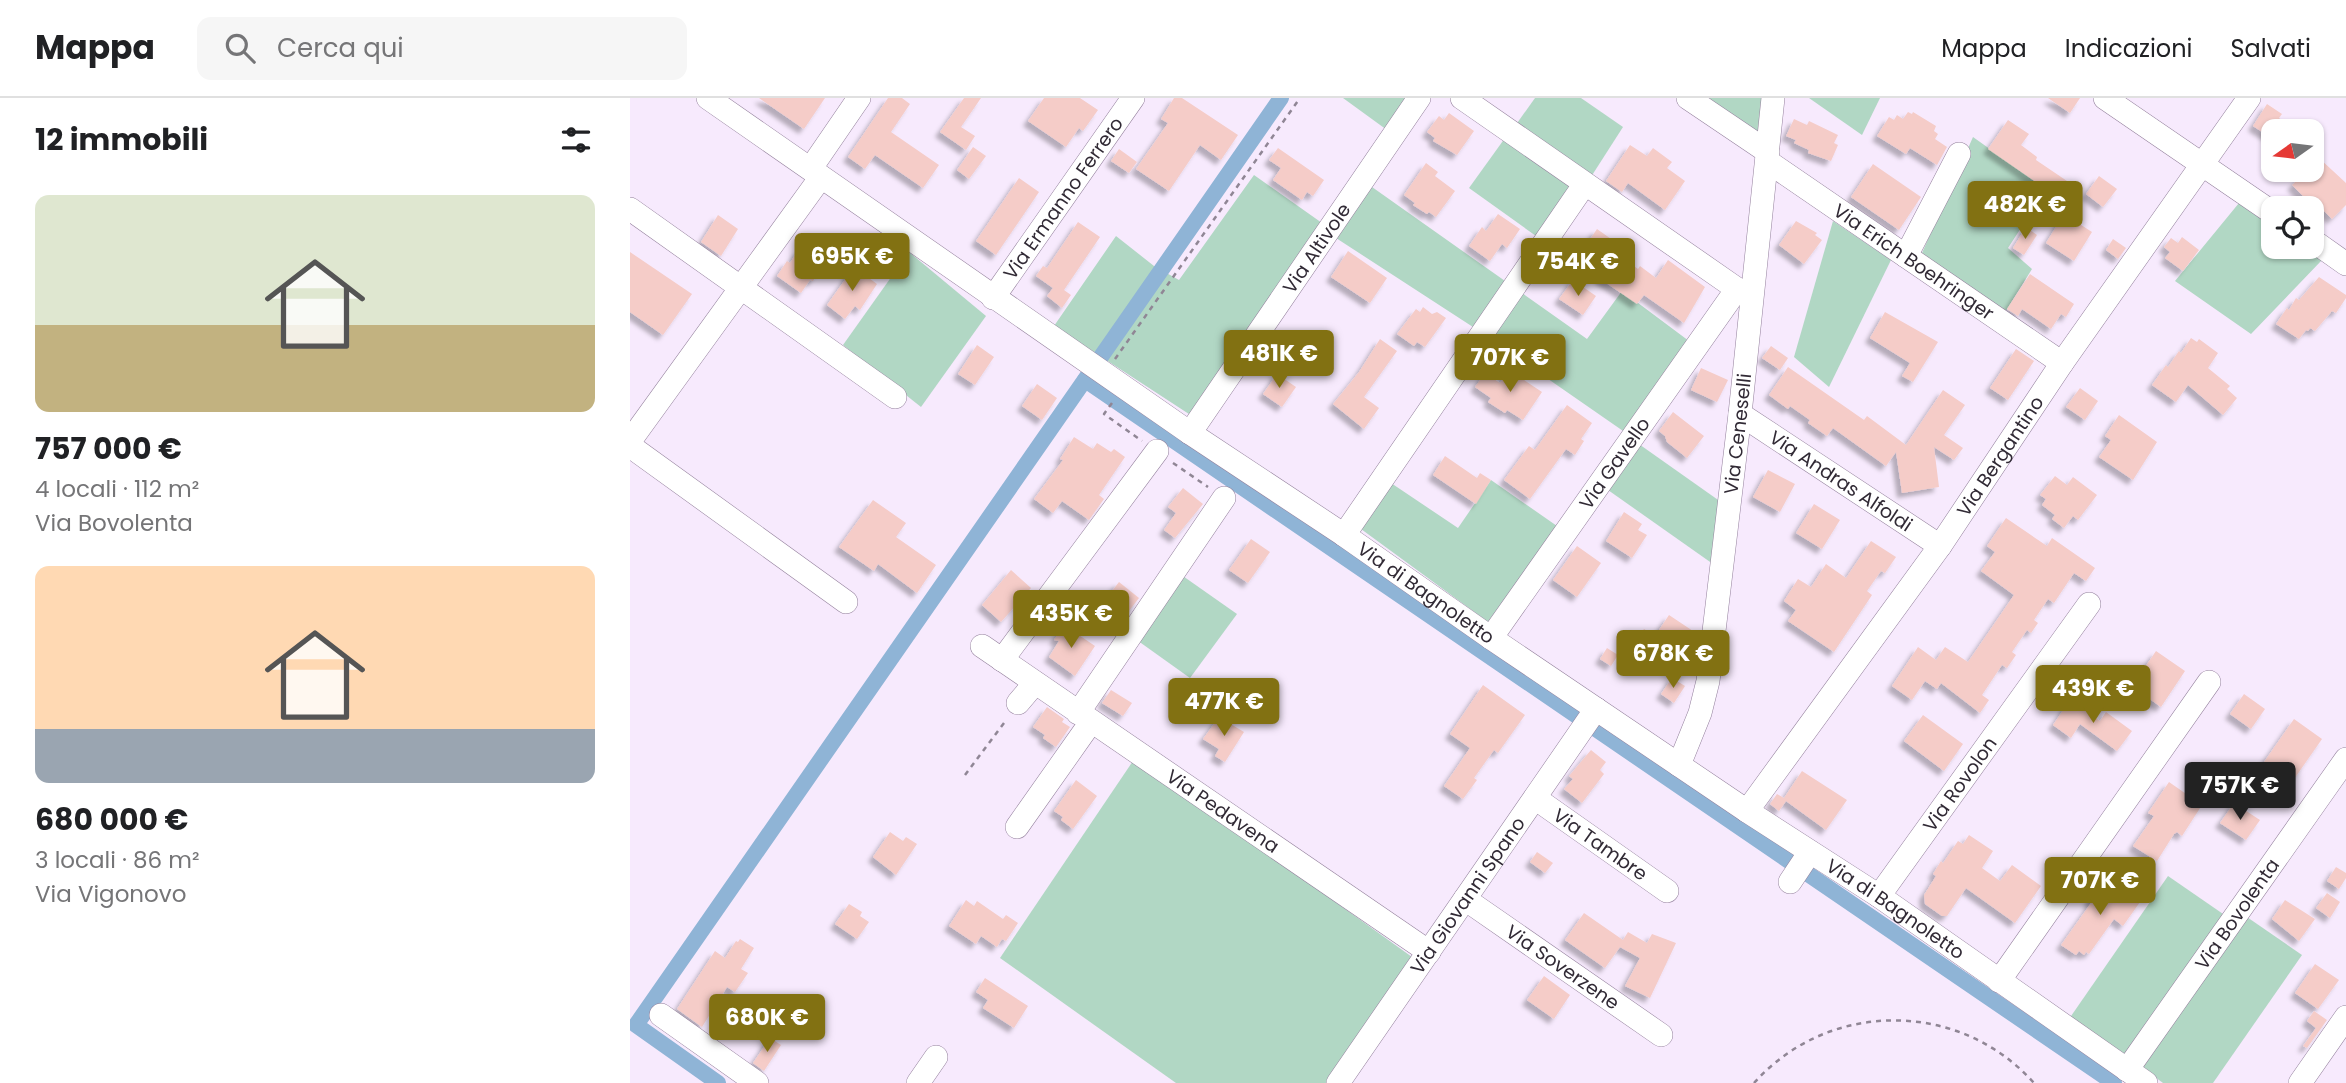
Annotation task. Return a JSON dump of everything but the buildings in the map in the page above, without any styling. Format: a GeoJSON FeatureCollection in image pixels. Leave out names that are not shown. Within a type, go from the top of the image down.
{"type":"FeatureCollection","features":[{"type":"Feature","properties":{"kind":"street","name":"Via di Bagnoletto"},"geometry":{"type":"LineString","coordinates":[[708,98],[1088,363],[1113,370],[1190,433],[1344,535],[1491,638],[1590,719],[1679,765],[1746,811],[1800,866],[1879,896],[2136,1077]]}},
{"type":"Feature","properties":{"kind":"street"},"geometry":{"type":"LineString","coordinates":[[846,602],[630,444],[740,288],[816,173],[859,98]]}},
{"type":"Feature","properties":{"kind":"street","name":"Via Ermanno Ferrero"},"geometry":{"type":"LineString","coordinates":[[993,298],[1133,98]]}},
{"type":"Feature","properties":{"kind":"street","name":"Via Altivole"},"geometry":{"type":"LineString","coordinates":[[1190,433],[1419,98]]}},
{"type":"Feature","properties":{"kind":"street"},"geometry":{"type":"LineString","coordinates":[[1462,98],[1584,185],[1745,291]]}},
{"type":"Feature","properties":{"kind":"street","name":"Via Erich Boehringer"},"geometry":{"type":"LineString","coordinates":[[1688,98],[1906,257],[2062,363]]}},
{"type":"Feature","properties":{"kind":"street","name":"Via Ceneselli"},"geometry":{"type":"LineString","coordinates":[[1679,765],[1700,713],[1708,681],[1740,414],[1745,291],[1767,156],[1773,98]]}},
{"type":"Feature","properties":{"kind":"street"},"geometry":{"type":"LineString","coordinates":[[2105,98],[2261,205]]}},
{"type":"Feature","properties":{"kind":"street","name":"Via Bergantino"},"geometry":{"type":"LineString","coordinates":[[1746,811],[1940,546],[2062,363],[2249,98]]}},
{"type":"Feature","properties":{"kind":"street"},"geometry":{"type":"LineString","coordinates":[[1906,257],[1959,154]]}},
{"type":"Feature","properties":{"kind":"street"},"geometry":{"type":"LineString","coordinates":[[1344,535],[1584,185]]}},
{"type":"Feature","properties":{"kind":"street"},"geometry":{"type":"LineString","coordinates":[[630,209],[895,397]]}},
{"type":"Feature","properties":{"kind":"street"},"geometry":{"type":"LineString","coordinates":[[2324,248],[2346,264]]}},
{"type":"Feature","properties":{"kind":"street","name":"Via Gavello"},"geometry":{"type":"LineString","coordinates":[[1491,638],[1745,291]]}},
{"type":"Feature","properties":{"kind":"street","name":"Via Andras Alfoldi"},"geometry":{"type":"LineString","coordinates":[[1740,414],[1940,546]]}},
{"type":"Feature","properties":{"kind":"street"},"geometry":{"type":"LineString","coordinates":[[1002,660],[1157,451]]}},
{"type":"Feature","properties":{"kind":"street"},"geometry":{"type":"LineString","coordinates":[[1017,827],[1224,498]]}},
{"type":"Feature","properties":{"kind":"street","name":"Via Rovolon"},"geometry":{"type":"LineString","coordinates":[[1879,896],[2089,604]]}},
{"type":"Feature","properties":{"kind":"street","name":"Via Pedavena"},"geometry":{"type":"LineString","coordinates":[[982,646],[1429,952]]}},
{"type":"Feature","properties":{"kind":"street"},"geometry":{"type":"LineString","coordinates":[[1999,981],[2209,682]]}},
{"type":"Feature","properties":{"kind":"street"},"geometry":{"type":"LineString","coordinates":[[1018,703],[1035,683]]}},
{"type":"Feature","properties":{"kind":"street","name":"Via Giovanni Spano"},"geometry":{"type":"LineString","coordinates":[[1338,1083],[1590,719]]}},
{"type":"Feature","properties":{"kind":"street","name":"Via Bovolenta"},"geometry":{"type":"LineString","coordinates":[[2136,1077],[2346,759]]}},
{"type":"Feature","properties":{"kind":"street","name":"Via Tambre"},"geometry":{"type":"LineString","coordinates":[[1535,798],[1667,891]]}},
{"type":"Feature","properties":{"kind":"street","name":"Via Soverzene"},"geometry":{"type":"LineString","coordinates":[[1465,899],[1661,1035]]}},
{"type":"Feature","properties":{"kind":"street"},"geometry":{"type":"LineString","coordinates":[[661,1015],[757,1083]]}},
{"type":"Feature","properties":{"kind":"street"},"geometry":{"type":"LineString","coordinates":[[2300,1083],[2346,1017]]}},
{"type":"Feature","properties":{"kind":"street"},"geometry":{"type":"LineString","coordinates":[[918,1083],[936,1057]]}},
{"type":"Feature","properties":{"kind":"path"},"geometry":{"type":"LineString","coordinates":[[1113,370],[1300,98]]}},
{"type":"Feature","properties":{"kind":"path"},"geometry":{"type":"LineString","coordinates":[[1104,414],[1108,408]]}},
{"type":"Feature","properties":{"kind":"path"},"geometry":{"type":"LineString","coordinates":[[965,775],[1018,703]]}},
{"type":"Feature","properties":{"kind":"path"},"geometry":{"type":"LineString","coordinates":[[1754,1083],[1768,1068],[1801,1044],[1842,1028],[1891,1020],[1935,1024],[1979,1039],[2010,1059],[2034,1083]]}},
{"type":"Feature","properties":{"kind":"green space"},"geometry":{"type":"Polygon","coordinates":[[[1343,98],[1408,98],[1387,130],[1343,98]]]}},
{"type":"Feature","properties":{"kind":"green space"},"geometry":{"type":"Polygon","coordinates":[[[1535,98],[1581,98],[1623,127],[1589,180],[1515,126],[1535,98]]]}},
{"type":"Feature","properties":{"kind":"green space"},"geometry":{"type":"Polygon","coordinates":[[[1705,98],[1767,98],[1761,137],[1705,98]]]}},
{"type":"Feature","properties":{"kind":"green space"},"geometry":{"type":"Polygon","coordinates":[[[1809,98],[1880,98],[1862,135],[1809,98]]]}},
{"type":"Feature","properties":{"kind":"green space"},"geometry":{"type":"Polygon","coordinates":[[[1973,137],[2046,189],[2008,248],[2032,269],[2004,314],[1922,253],[1973,137]]]}},
{"type":"Feature","properties":{"kind":"green space"},"geometry":{"type":"Polygon","coordinates":[[[1505,138],[1572,184],[1536,236],[1469,188],[1505,138]]]}},
{"type":"Feature","properties":{"kind":"green space"},"geometry":{"type":"Polygon","coordinates":[[[1254,175],[1322,223],[1192,416],[1054,326],[1116,236],[1154,266],[1179,280],[1254,175]]]}},
{"type":"Feature","properties":{"kind":"green space"},"geometry":{"type":"Polygon","coordinates":[[[1372,187],[1587,339],[1622,291],[1689,341],[1626,433],[1473,327],[1336,238],[1372,187]]]}},
{"type":"Feature","properties":{"kind":"green space"},"geometry":{"type":"Polygon","coordinates":[[[2239,203],[2261,219],[2261,259],[2322,260],[2251,334],[2175,281],[2239,203]]]}},
{"type":"Feature","properties":{"kind":"green space"},"geometry":{"type":"Polygon","coordinates":[[[1833,221],[1891,260],[1829,387],[1794,357],[1833,221]]]}},
{"type":"Feature","properties":{"kind":"green space"},"geometry":{"type":"Polygon","coordinates":[[[909,252],[986,316],[921,407],[843,345],[909,252]]]}},
{"type":"Feature","properties":{"kind":"green space"},"geometry":{"type":"Polygon","coordinates":[[[1636,442],[1721,502],[1713,564],[1608,490],[1636,442]]]}},
{"type":"Feature","properties":{"kind":"green space"},"geometry":{"type":"Polygon","coordinates":[[[1491,480],[1557,526],[1488,622],[1361,529],[1391,483],[1458,528],[1491,480]]]}},
{"type":"Feature","properties":{"kind":"green space"},"geometry":{"type":"Polygon","coordinates":[[[1180,574],[1237,614],[1190,678],[1134,638],[1180,574]]]}},
{"type":"Feature","properties":{"kind":"green space"},"geometry":{"type":"Polygon","coordinates":[[[1135,758],[1412,957],[1327,1083],[1176,1083],[1000,958],[1135,758]]]}},
{"type":"Feature","properties":{"kind":"green space"},"geometry":{"type":"Polygon","coordinates":[[[2168,876],[2226,916],[2125,1056],[2069,1019],[2168,876]]]}},
{"type":"Feature","properties":{"kind":"green space"},"geometry":{"type":"Polygon","coordinates":[[[2244,915],[2302,955],[2213,1083],[2163,1083],[2139,1065],[2244,915]]]}},
{"type":"Feature","properties":{"kind":"waterway"},"geometry":{"type":"LineString","coordinates":[[718,1083],[636,1025],[1281,98]]}},
{"type":"Feature","properties":{"kind":"waterway"},"geometry":{"type":"LineString","coordinates":[[1085,380],[2114,1083]]}}]}
